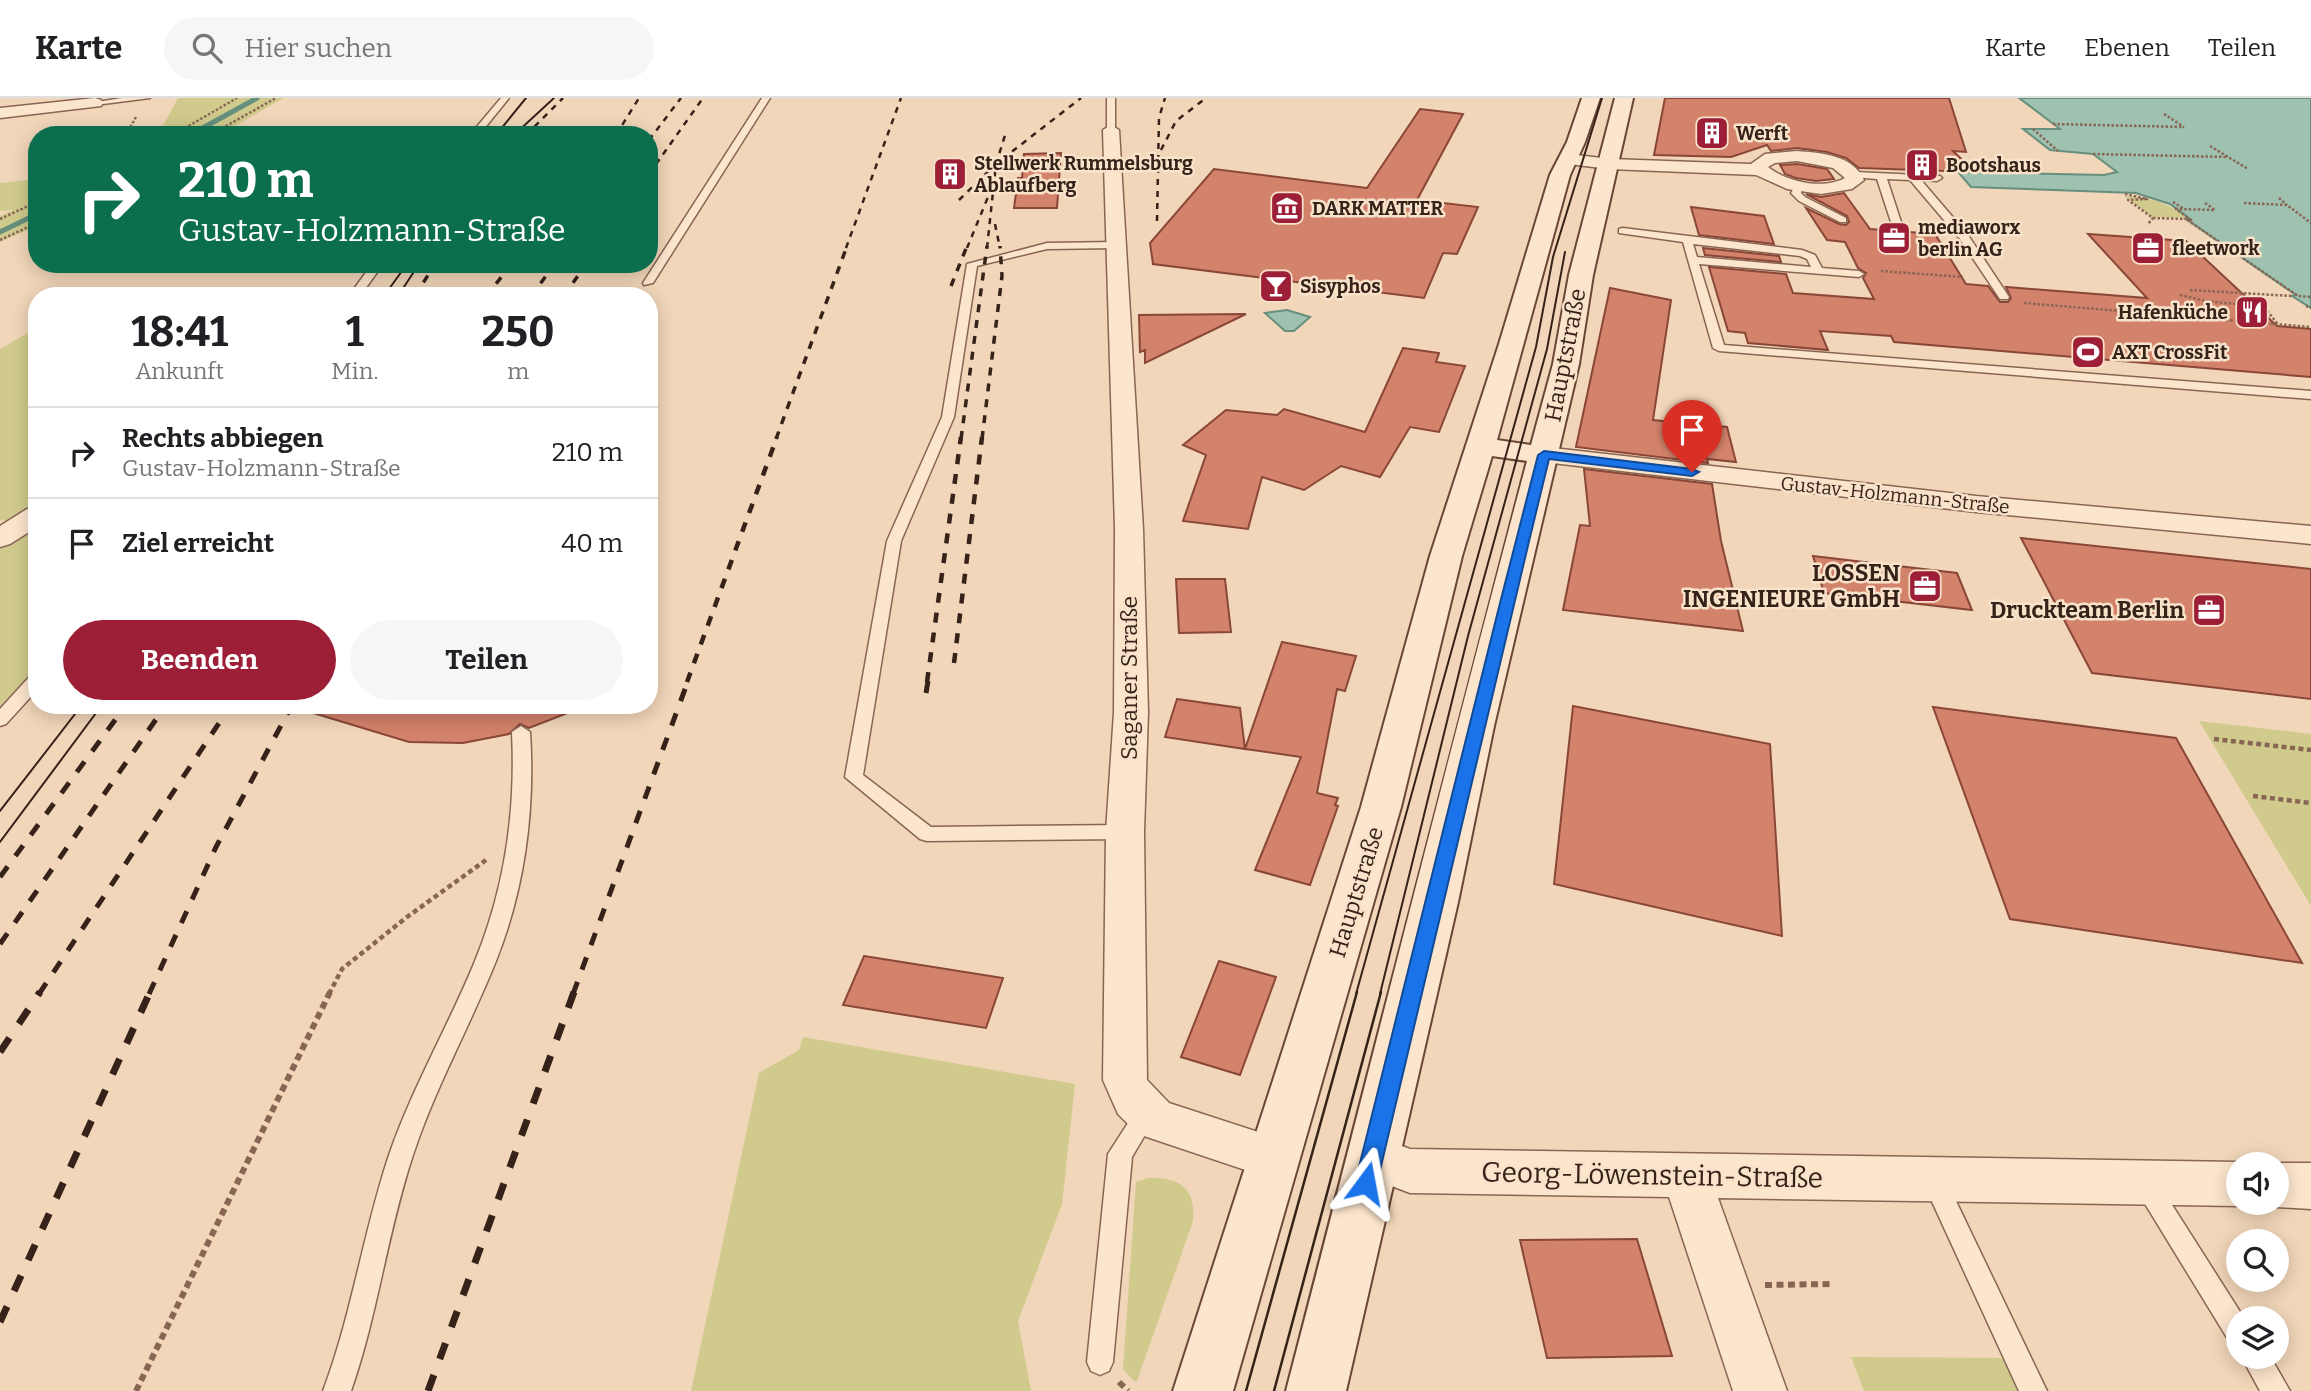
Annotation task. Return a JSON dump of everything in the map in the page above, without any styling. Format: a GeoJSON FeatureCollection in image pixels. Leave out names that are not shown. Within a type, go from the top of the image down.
{"type":"FeatureCollection","features":[{"type":"Feature","properties":{"kind":"main road","name":"Hauptstraße"},"geometry":{"type":"LineString","coordinates":[[1203,1391],[1381,807],[1446,556],[1532,268],[1560,176],[1591,98]]}},
{"type":"Feature","properties":{"kind":"main road","name":"Hauptstraße"},"geometry":{"type":"LineString","coordinates":[[1316,1391],[1436,902],[1475,726],[1569,352],[1580,275],[1610,164],[1611,146],[1624,98]]}},
{"type":"Feature","properties":{"kind":"main road","name":"Gustav-Holzmann-Straße"},"geometry":{"type":"LineString","coordinates":[[1480,446],[1544,455]]}},
{"type":"Feature","properties":{"kind":"street"},"geometry":{"type":"LineString","coordinates":[[0,113],[95,103]]}},
{"type":"Feature","properties":{"kind":"street","name":"Saganer Straße"},"geometry":{"type":"LineString","coordinates":[[1111,130],[1129,528],[1130,712],[1125,832],[1123,1058],[1125,1080],[1134,1100],[1147,1113]]}},
{"type":"Feature","properties":{"kind":"street"},"geometry":{"type":"LineString","coordinates":[[1568,159],[1610,164],[1760,170],[1774,179],[1799,186],[1841,187],[1855,180],[1855,175],[1840,165],[1797,156],[1771,158],[1759,165],[1760,170]]}},
{"type":"Feature","properties":{"kind":"street","name":"Gustav-Holzmann-Straße"},"geometry":{"type":"LineString","coordinates":[[1544,455],[1976,504],[2311,536]]}},
{"type":"Feature","properties":{"kind":"street"},"geometry":{"type":"LineString","coordinates":[[0,538],[28,521]]}},
{"type":"Feature","properties":{"kind":"street"},"geometry":{"type":"LineString","coordinates":[[1147,1113],[1154,1119],[1275,1158]]}},
{"type":"Feature","properties":{"kind":"street","name":"Georg-Löwenstein-Straße"},"geometry":{"type":"LineString","coordinates":[[1372,1157],[1410,1171],[2226,1184]]}},
{"type":"Feature","properties":{"kind":"street"},"geometry":{"type":"LineString","coordinates":[[1686,1175],[1760,1391]]}},
{"type":"Feature","properties":{"kind":"street"},"geometry":{"type":"LineString","coordinates":[[2289,1185],[2311,1186]]}},
{"type":"Feature","properties":{"kind":"lane"},"geometry":{"type":"LineString","coordinates":[[95,103],[146,98]]}},
{"type":"Feature","properties":{"kind":"lane"},"geometry":{"type":"LineString","coordinates":[[482,126],[505,98]]}},
{"type":"Feature","properties":{"kind":"lane"},"geometry":{"type":"LineString","coordinates":[[658,267],[766,98]]}},
{"type":"Feature","properties":{"kind":"lane","name":"Saganer Straße"},"geometry":{"type":"LineString","coordinates":[[1111,98],[1111,130]]}},
{"type":"Feature","properties":{"kind":"lane"},"geometry":{"type":"LineString","coordinates":[[1855,175],[1937,178]]}},
{"type":"Feature","properties":{"kind":"lane"},"geometry":{"type":"LineString","coordinates":[[1881,176],[1897,225]]}},
{"type":"Feature","properties":{"kind":"lane"},"geometry":{"type":"LineString","coordinates":[[1913,177],[1965,237],[2004,297]]}},
{"type":"Feature","properties":{"kind":"lane"},"geometry":{"type":"LineString","coordinates":[[1799,186],[1796,193],[1802,199],[1843,219]]}},
{"type":"Feature","properties":{"kind":"lane"},"geometry":{"type":"LineString","coordinates":[[1623,231],[1802,253],[1811,257],[1819,271]]}},
{"type":"Feature","properties":{"kind":"lane"},"geometry":{"type":"LineString","coordinates":[[1687,240],[1719,348],[2311,395]]}},
{"type":"Feature","properties":{"kind":"lane"},"geometry":{"type":"LineString","coordinates":[[1116,245],[1047,246],[972,264],[948,417],[894,541],[854,777],[927,834],[1125,832]]}},
{"type":"Feature","properties":{"kind":"lane"},"geometry":{"type":"LineString","coordinates":[[1694,260],[1859,274]]}},
{"type":"Feature","properties":{"kind":"lane"},"geometry":{"type":"LineString","coordinates":[[648,283],[654,273]]}},
{"type":"Feature","properties":{"kind":"lane"},"geometry":{"type":"LineString","coordinates":[[0,720],[28,689]]}},
{"type":"Feature","properties":{"kind":"lane"},"geometry":{"type":"LineString","coordinates":[[337,1391],[364,1308],[401,1157],[419,1107],[486,960],[501,915],[518,826],[524,770],[521,732]]}},
{"type":"Feature","properties":{"kind":"lane"},"geometry":{"type":"LineString","coordinates":[[1100,1362],[1120,1154],[1147,1113]]}},
{"type":"Feature","properties":{"kind":"lane"},"geometry":{"type":"LineString","coordinates":[[1934,1180],[2033,1391]]}},
{"type":"Feature","properties":{"kind":"lane"},"geometry":{"type":"LineString","coordinates":[[2145,1183],[2226,1313]]}},
{"type":"Feature","properties":{"kind":"lane"},"geometry":{"type":"LineString","coordinates":[[2262,1369],[2276,1391]]}},
{"type":"Feature","properties":{"kind":"path"},"geometry":{"type":"LineString","coordinates":[[189,126],[237,98]]}},
{"type":"Feature","properties":{"kind":"path"},"geometry":{"type":"LineString","coordinates":[[226,126],[276,98]]}},
{"type":"Feature","properties":{"kind":"path"},"geometry":{"type":"LineString","coordinates":[[2053,124],[2184,127],[2164,114]]}},
{"type":"Feature","properties":{"kind":"path"},"geometry":{"type":"LineString","coordinates":[[2032,130],[2058,151]]}},
{"type":"Feature","properties":{"kind":"path"},"geometry":{"type":"LineString","coordinates":[[2210,146],[2248,169]]}},
{"type":"Feature","properties":{"kind":"path"},"geometry":{"type":"LineString","coordinates":[[2093,154],[2228,157]]}},
{"type":"Feature","properties":{"kind":"path"},"geometry":{"type":"LineString","coordinates":[[2125,194],[2146,197],[2145,200],[2128,200],[2152,218],[2191,219],[2176,209],[2216,210],[2205,203]]}},
{"type":"Feature","properties":{"kind":"path"},"geometry":{"type":"LineString","coordinates":[[2279,198],[2311,223]]}},
{"type":"Feature","properties":{"kind":"path"},"geometry":{"type":"LineString","coordinates":[[2173,202],[2185,209]]}},
{"type":"Feature","properties":{"kind":"path"},"geometry":{"type":"LineString","coordinates":[[2191,203],[2200,210]]}},
{"type":"Feature","properties":{"kind":"path"},"geometry":{"type":"LineString","coordinates":[[2244,203],[2287,205]]}},
{"type":"Feature","properties":{"kind":"path"},"geometry":{"type":"LineString","coordinates":[[0,219],[28,205]]}},
{"type":"Feature","properties":{"kind":"path"},"geometry":{"type":"LineString","coordinates":[[2148,224],[2152,218]]}},
{"type":"Feature","properties":{"kind":"path"},"geometry":{"type":"LineString","coordinates":[[2186,219],[2298,296],[2311,297]]}},
{"type":"Feature","properties":{"kind":"path"},"geometry":{"type":"LineString","coordinates":[[0,240],[28,227]]}},
{"type":"Feature","properties":{"kind":"path"},"geometry":{"type":"LineString","coordinates":[[1870,270],[1970,278]]}},
{"type":"Feature","properties":{"kind":"path"},"geometry":{"type":"LineString","coordinates":[[2190,290],[2292,296]]}},
{"type":"Feature","properties":{"kind":"path"},"geometry":{"type":"LineString","coordinates":[[2180,295],[2206,301],[2264,307],[2278,324]]}},
{"type":"Feature","properties":{"kind":"path"},"geometry":{"type":"LineString","coordinates":[[2004,297],[2017,303],[2311,327]]}},
{"type":"Feature","properties":{"kind":"path"},"geometry":{"type":"LineString","coordinates":[[2306,306],[2311,307]]}},
{"type":"Feature","properties":{"kind":"path"},"geometry":{"type":"LineString","coordinates":[[2214,739],[2311,750]]}},
{"type":"Feature","properties":{"kind":"path"},"geometry":{"type":"LineString","coordinates":[[2253,796],[2311,803]]}},
{"type":"Feature","properties":{"kind":"path"},"geometry":{"type":"LineString","coordinates":[[136,1391],[253,1154],[307,1034],[342,969],[407,917],[463,879],[492,855],[518,826]]}},
{"type":"Feature","properties":{"kind":"path"},"geometry":{"type":"LineString","coordinates":[[1724,1286],[1831,1284]]}},
{"type":"Feature","properties":{"kind":"shaded area"},"geometry":{"type":"Polygon","coordinates":[[[178,98],[284,98],[235,126],[163,126],[178,98]]]}},
{"type":"Feature","properties":{"kind":"shaded area"},"geometry":{"type":"Polygon","coordinates":[[[2019,98],[2311,98],[2311,308],[2186,219],[2190,219],[2170,204],[2136,193],[1971,187],[1958,172],[2104,175],[2117,172],[2093,154],[2050,150],[2023,129],[2060,129],[2019,98]]]}},
{"type":"Feature","properties":{"kind":"shaded area"},"geometry":{"type":"Polygon","coordinates":[[[28,180],[28,230],[0,242],[0,216],[13,210],[0,211],[0,183],[28,180]]]}},
{"type":"Feature","properties":{"kind":"shaded area"},"geometry":{"type":"Polygon","coordinates":[[[2124,196],[2158,202],[2189,218],[2152,217],[2124,196]]]}},
{"type":"Feature","properties":{"kind":"shaded area"},"geometry":{"type":"Polygon","coordinates":[[[1287,310],[1310,317],[1294,331],[1285,331],[1265,313],[1287,310]]]}},
{"type":"Feature","properties":{"kind":"shaded area"},"geometry":{"type":"Polygon","coordinates":[[[28,333],[28,514],[17,522],[0,520],[0,349],[28,333]]]}},
{"type":"Feature","properties":{"kind":"shaded area"},"geometry":{"type":"Polygon","coordinates":[[[28,526],[28,679],[0,709],[0,543],[28,526]]]}},
{"type":"Feature","properties":{"kind":"shaded area"},"geometry":{"type":"Polygon","coordinates":[[[2199,721],[2311,734],[2311,906],[2199,721]]]}},
{"type":"Feature","properties":{"kind":"shaded area"},"geometry":{"type":"Polygon","coordinates":[[[803,1037],[1075,1084],[1062,1204],[1018,1321],[1031,1391],[691,1391],[759,1073],[799,1050],[803,1037]]]}},
{"type":"Feature","properties":{"kind":"shaded area"},"geometry":{"type":"Polygon","coordinates":[[[1148,1178],[1177,1182],[1184,1187],[1192,1200],[1193,1221],[1137,1381],[1134,1381],[1123,1369],[1136,1182],[1148,1178]]]}},
{"type":"Feature","properties":{"kind":"shaded area"},"geometry":{"type":"Polygon","coordinates":[[[1851,1357],[2004,1358],[2019,1391],[1864,1391],[1851,1357]]]}},
{"type":"Feature","properties":{"kind":"building"},"geometry":{"type":"Polygon","coordinates":[[[1665,98],[1949,98],[1966,152],[1953,151],[1975,172],[1859,168],[1846,158],[1827,152],[1797,148],[1771,151],[1767,145],[1731,157],[1654,155],[1665,98]]]}},
{"type":"Feature","properties":{"kind":"building"},"geometry":{"type":"Polygon","coordinates":[[[1420,109],[1463,114],[1417,200],[1478,207],[1457,254],[1443,253],[1424,298],[1153,264],[1150,243],[1214,169],[1367,188],[1420,109]]]}},
{"type":"Feature","properties":{"kind":"building"},"geometry":{"type":"Polygon","coordinates":[[[1061,153],[1057,208],[1014,208],[1018,178],[1022,178],[1024,154],[1061,153]]]}},
{"type":"Feature","properties":{"kind":"building"},"geometry":{"type":"Polygon","coordinates":[[[1797,164],[1827,169],[1834,179],[1816,181],[1796,178],[1785,174],[1780,165],[1797,164]]]}},
{"type":"Feature","properties":{"kind":"building"},"geometry":{"type":"Polygon","coordinates":[[[1844,193],[1870,229],[1935,234],[1966,284],[1988,286],[2000,302],[2008,302],[2011,298],[2006,287],[2147,298],[2088,234],[2186,241],[2277,326],[2311,329],[2311,377],[1894,342],[1891,336],[1820,331],[1828,350],[1748,343],[1745,333],[1728,331],[1709,267],[1786,274],[1793,293],[1874,299],[1863,278],[1866,273],[1858,268],[1845,242],[1827,240],[1806,208],[1846,225],[1849,222],[1847,216],[1806,194],[1821,197],[1844,193]]]}},
{"type":"Feature","properties":{"kind":"building"},"geometry":{"type":"Polygon","coordinates":[[[1691,207],[1764,216],[1774,244],[1699,235],[1691,207]]]}},
{"type":"Feature","properties":{"kind":"building"},"geometry":{"type":"Polygon","coordinates":[[[1703,248],[1779,256],[1781,262],[1705,255],[1703,248]]]}},
{"type":"Feature","properties":{"kind":"building"},"geometry":{"type":"Polygon","coordinates":[[[1610,288],[1671,300],[1653,420],[1727,427],[1736,462],[1707,459],[1708,463],[1576,447],[1610,288]]]}},
{"type":"Feature","properties":{"kind":"building"},"geometry":{"type":"Polygon","coordinates":[[[1246,314],[1145,363],[1145,350],[1140,352],[1139,315],[1246,314]]]}},
{"type":"Feature","properties":{"kind":"building"},"geometry":{"type":"Polygon","coordinates":[[[1403,348],[1439,353],[1436,362],[1465,366],[1439,432],[1410,427],[1380,477],[1341,466],[1304,490],[1262,477],[1248,529],[1183,521],[1206,455],[1183,445],[1226,410],[1277,415],[1284,409],[1365,432],[1403,348]]]}},
{"type":"Feature","properties":{"kind":"building"},"geometry":{"type":"Polygon","coordinates":[[[1584,469],[1712,484],[1721,541],[1743,631],[1563,610],[1580,525],[1590,526],[1584,469]]]}},
{"type":"Feature","properties":{"kind":"building"},"geometry":{"type":"Polygon","coordinates":[[[2021,538],[2311,569],[2311,699],[2092,673],[2021,538]]]}},
{"type":"Feature","properties":{"kind":"building"},"geometry":{"type":"Polygon","coordinates":[[[1813,556],[1957,573],[1972,610],[1824,593],[1813,556]]]}},
{"type":"Feature","properties":{"kind":"building"},"geometry":{"type":"Polygon","coordinates":[[[1176,579],[1225,579],[1231,632],[1179,633],[1176,579]]]}},
{"type":"Feature","properties":{"kind":"building"},"geometry":{"type":"Polygon","coordinates":[[[1282,642],[1356,656],[1345,691],[1337,689],[1317,793],[1338,798],[1335,805],[1338,806],[1310,885],[1255,870],[1301,757],[1245,749],[1282,642]]]}},
{"type":"Feature","properties":{"kind":"building"},"geometry":{"type":"Polygon","coordinates":[[[1177,699],[1240,708],[1245,749],[1165,737],[1177,699]]]}},
{"type":"Feature","properties":{"kind":"building"},"geometry":{"type":"Polygon","coordinates":[[[1573,706],[1770,744],[1782,936],[1554,884],[1573,706]]]}},
{"type":"Feature","properties":{"kind":"building"},"geometry":{"type":"Polygon","coordinates":[[[1933,707],[2176,738],[2302,963],[2010,919],[1933,707]]]}},
{"type":"Feature","properties":{"kind":"building"},"geometry":{"type":"Polygon","coordinates":[[[317,714],[565,714],[529,728],[520,724],[509,734],[463,743],[409,742],[317,714]]]}},
{"type":"Feature","properties":{"kind":"building"},"geometry":{"type":"Polygon","coordinates":[[[864,956],[1003,978],[986,1028],[843,1005],[864,956]]]}},
{"type":"Feature","properties":{"kind":"building"},"geometry":{"type":"Polygon","coordinates":[[[1219,961],[1276,977],[1240,1075],[1181,1057],[1219,961]]]}},
{"type":"Feature","properties":{"kind":"building"},"geometry":{"type":"Polygon","coordinates":[[[1637,1239],[1672,1356],[1547,1358],[1520,1240],[1637,1239]]]}},
{"type":"Feature","properties":{"kind":"waterway"},"geometry":{"type":"LineString","coordinates":[[206,126],[257,98]]}},
{"type":"Feature","properties":{"kind":"waterway"},"geometry":{"type":"LineString","coordinates":[[0,232],[28,218]]}},
{"type":"Feature","properties":{"kind":"tram line"},"geometry":{"type":"LineString","coordinates":[[503,126],[526,98]]}},
{"type":"Feature","properties":{"kind":"tram line"},"geometry":{"type":"LineString","coordinates":[[524,126],[554,98]]}},
{"type":"Feature","properties":{"kind":"tram line"},"geometry":{"type":"LineString","coordinates":[[1356,994],[1536,347],[1553,257],[1602,98]]}},
{"type":"Feature","properties":{"kind":"tram line"},"geometry":{"type":"LineString","coordinates":[[1380,994],[1468,636],[1547,349],[1565,252]]}},
{"type":"Feature","properties":{"kind":"tram line"},"geometry":{"type":"LineString","coordinates":[[390,287],[401,273]]}},
{"type":"Feature","properties":{"kind":"tram line"},"geometry":{"type":"LineString","coordinates":[[404,287],[413,273]]}},
{"type":"Feature","properties":{"kind":"tram line"},"geometry":{"type":"LineString","coordinates":[[0,811],[75,714]]}},
{"type":"Feature","properties":{"kind":"tram line"},"geometry":{"type":"LineString","coordinates":[[0,842],[95,714]]}},
{"type":"Feature","properties":{"kind":"tram line"},"geometry":{"type":"LineString","coordinates":[[1246,1391],[1357,992]]}},
{"type":"Feature","properties":{"kind":"tram line"},"geometry":{"type":"LineString","coordinates":[[1274,1391],[1381,992]]}},
{"type":"Feature","properties":{"kind":"railway"},"geometry":{"type":"LineString","coordinates":[[535,126],[563,98]]}},
{"type":"Feature","properties":{"kind":"railway"},"geometry":{"type":"LineString","coordinates":[[622,126],[639,98]]}},
{"type":"Feature","properties":{"kind":"railway"},"geometry":{"type":"LineString","coordinates":[[658,128],[681,98]]}},
{"type":"Feature","properties":{"kind":"railway"},"geometry":{"type":"LineString","coordinates":[[658,161],[703,98]]}},
{"type":"Feature","properties":{"kind":"railway"},"geometry":{"type":"LineString","coordinates":[[846,248],[901,98]]}},
{"type":"Feature","properties":{"kind":"railway"},"geometry":{"type":"LineString","coordinates":[[996,164],[1081,98]]}},
{"type":"Feature","properties":{"kind":"railway"},"geometry":{"type":"LineString","coordinates":[[1157,221],[1159,118],[1165,98]]}},
{"type":"Feature","properties":{"kind":"railway"},"geometry":{"type":"LineString","coordinates":[[1161,150],[1176,121],[1206,98]]}},
{"type":"Feature","properties":{"kind":"railway"},"geometry":{"type":"LineString","coordinates":[[996,164],[1006,132]]}},
{"type":"Feature","properties":{"kind":"railway"},"geometry":{"type":"LineString","coordinates":[[959,200],[996,164]]}},
{"type":"Feature","properties":{"kind":"railway"},"geometry":{"type":"LineString","coordinates":[[987,248],[996,164]]}},
{"type":"Feature","properties":{"kind":"railway"},"geometry":{"type":"LineString","coordinates":[[967,248],[988,197]]}},
{"type":"Feature","properties":{"kind":"railway"},"geometry":{"type":"LineString","coordinates":[[995,224],[1000,248]]}},
{"type":"Feature","properties":{"kind":"railway"},"geometry":{"type":"LineString","coordinates":[[776,439],[847,246]]}},
{"type":"Feature","properties":{"kind":"railway"},"geometry":{"type":"LineString","coordinates":[[951,286],[967,246]]}},
{"type":"Feature","properties":{"kind":"railway"},"geometry":{"type":"LineString","coordinates":[[961,439],[987,246]]}},
{"type":"Feature","properties":{"kind":"railway"},"geometry":{"type":"LineString","coordinates":[[982,439],[1002,276],[1000,246]]}},
{"type":"Feature","properties":{"kind":"railway"},"geometry":{"type":"LineString","coordinates":[[421,287],[429,273]]}},
{"type":"Feature","properties":{"kind":"railway"},"geometry":{"type":"LineString","coordinates":[[493,287],[505,273]]}},
{"type":"Feature","properties":{"kind":"railway"},"geometry":{"type":"LineString","coordinates":[[538,287],[548,273]]}},
{"type":"Feature","properties":{"kind":"railway"},"geometry":{"type":"LineString","coordinates":[[570,287],[580,273]]}},
{"type":"Feature","properties":{"kind":"railway"},"geometry":{"type":"LineString","coordinates":[[687,682],[777,437]]}},
{"type":"Feature","properties":{"kind":"railway"},"geometry":{"type":"LineString","coordinates":[[927,682],[961,437]]}},
{"type":"Feature","properties":{"kind":"railway"},"geometry":{"type":"LineString","coordinates":[[954,663],[982,437]]}},
{"type":"Feature","properties":{"kind":"railway"},"geometry":{"type":"LineString","coordinates":[[573,994],[688,681]]}},
{"type":"Feature","properties":{"kind":"railway"},"geometry":{"type":"LineString","coordinates":[[926,693],[928,681]]}},
{"type":"Feature","properties":{"kind":"railway"},"geometry":{"type":"LineString","coordinates":[[0,877],[119,714]]}},
{"type":"Feature","properties":{"kind":"railway"},"geometry":{"type":"LineString","coordinates":[[0,944],[160,714]]}},
{"type":"Feature","properties":{"kind":"railway"},"geometry":{"type":"LineString","coordinates":[[39,994],[225,714]]}},
{"type":"Feature","properties":{"kind":"railway"},"geometry":{"type":"LineString","coordinates":[[149,994],[216,847],[287,714]]}},
{"type":"Feature","properties":{"kind":"railway"},"geometry":{"type":"LineString","coordinates":[[0,1052],[40,992]]}},
{"type":"Feature","properties":{"kind":"railway"},"geometry":{"type":"LineString","coordinates":[[0,1322],[150,992]]}},
{"type":"Feature","properties":{"kind":"railway"},"geometry":{"type":"LineString","coordinates":[[428,1391],[574,992]]}},
{"type":"Feature","properties":{"kind":"place","name":"Werft"},"geometry":{"type":"Point","coordinates":[1712,133]}},
{"type":"Feature","properties":{"kind":"place","name":"Bootshaus"},"geometry":{"type":"Point","coordinates":[1922,165]}},
{"type":"Feature","properties":{"kind":"place","name":"Stellwerk Rummelsburg Ablaufberg"},"geometry":{"type":"Point","coordinates":[950,174]}},
{"type":"Feature","properties":{"kind":"place","name":"DARK MATTER"},"geometry":{"type":"Point","coordinates":[1287,208]}},
{"type":"Feature","properties":{"kind":"place","name":"mediaworx berlin AG"},"geometry":{"type":"Point","coordinates":[1894,238]}},
{"type":"Feature","properties":{"kind":"place","name":"fleetwork"},"geometry":{"type":"Point","coordinates":[2148,248]}},
{"type":"Feature","properties":{"kind":"place","name":"Sisyphos"},"geometry":{"type":"Point","coordinates":[1276,286]}},
{"type":"Feature","properties":{"kind":"place","name":"Hafenküche"},"geometry":{"type":"Point","coordinates":[2252,312]}},
{"type":"Feature","properties":{"kind":"place","name":"AXT CrossFit"},"geometry":{"type":"Point","coordinates":[2088,352]}},
{"type":"Feature","properties":{"kind":"place","name":"LOSSEN INGENIEURE GmbH"},"geometry":{"type":"Point","coordinates":[1925,586]}},
{"type":"Feature","properties":{"kind":"place","name":"Druckteam Berlin"},"geometry":{"type":"Point","coordinates":[2209,610]}},
{"type":"Feature","properties":{"kind":"route"},"geometry":{"type":"LineString","coordinates":[[1366,1183],[1436,902],[1475,726],[1544,455],[1692,472]]}}]}
